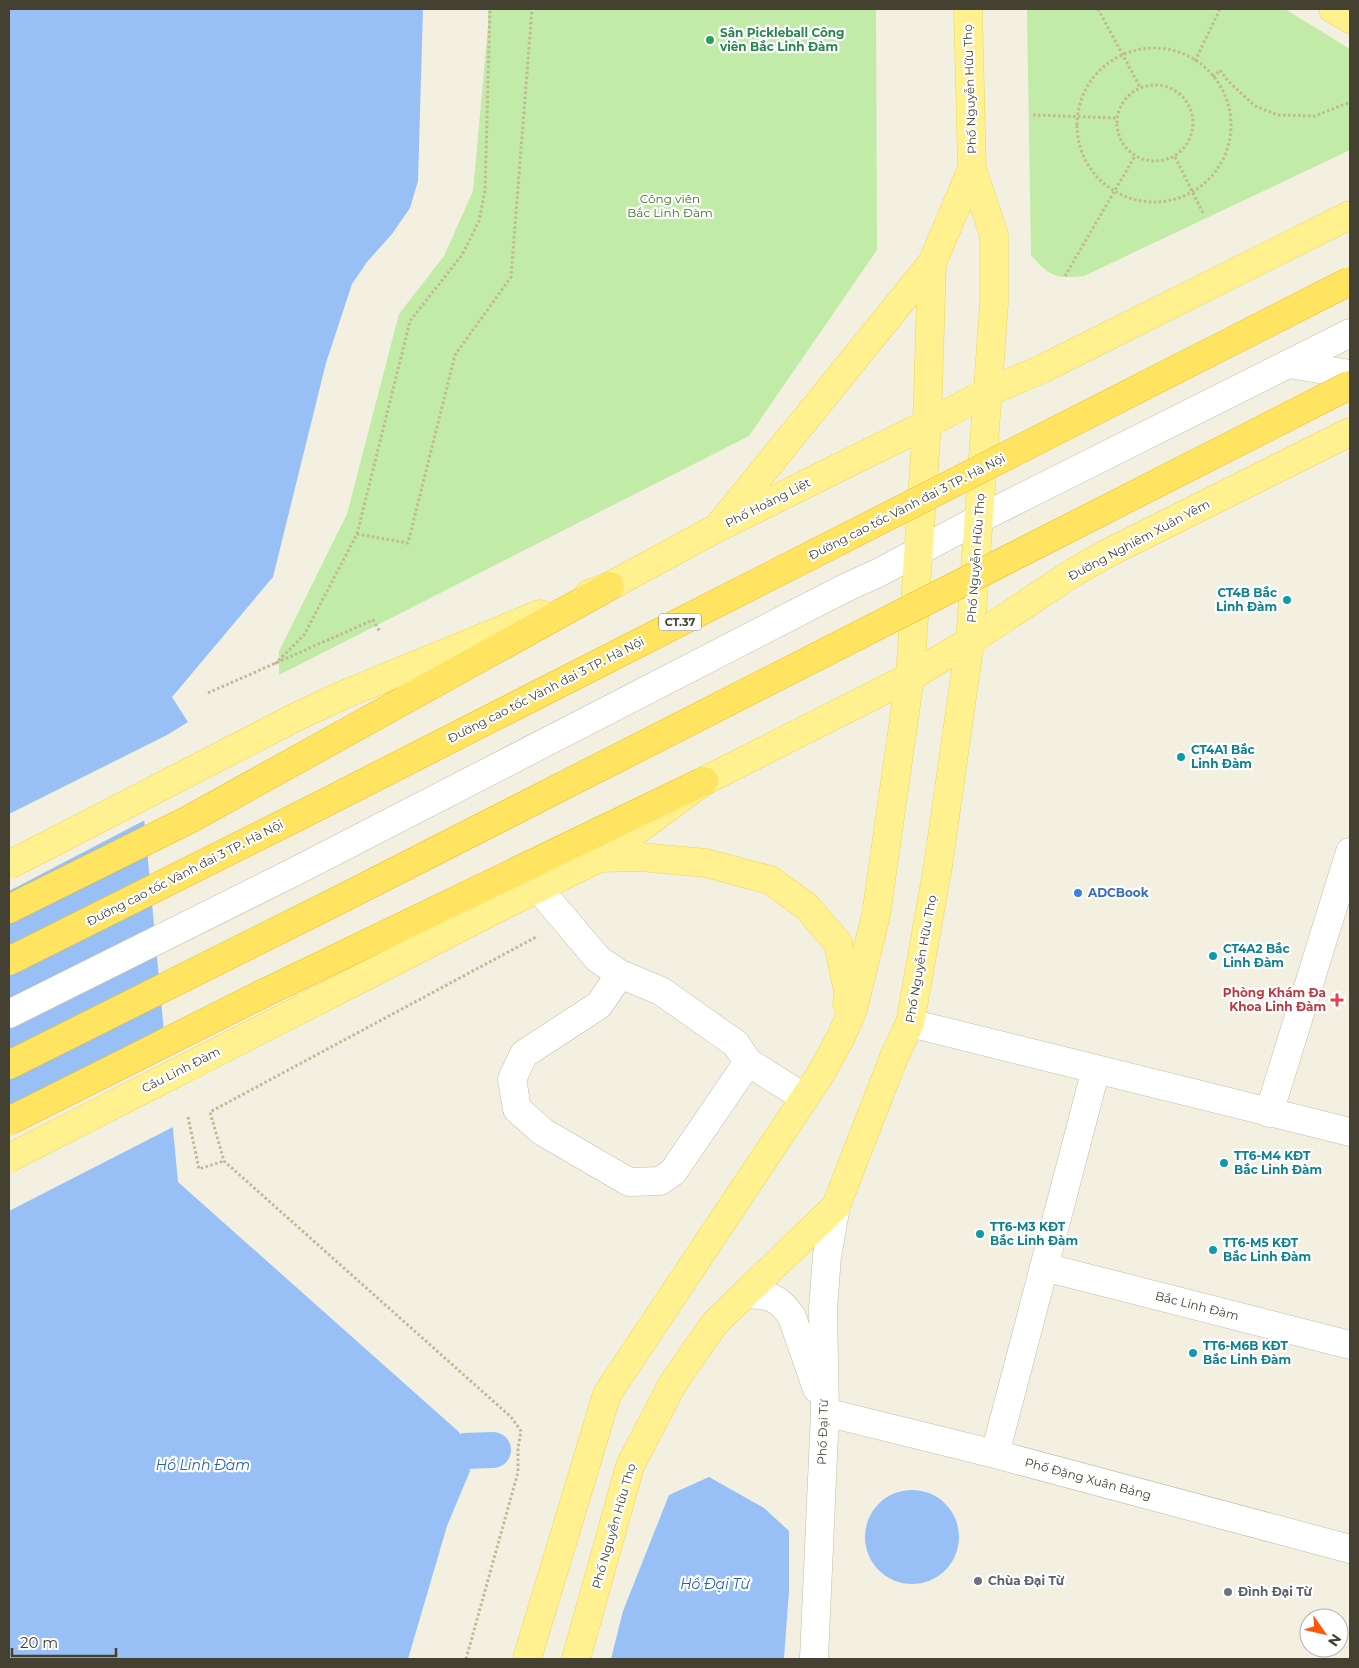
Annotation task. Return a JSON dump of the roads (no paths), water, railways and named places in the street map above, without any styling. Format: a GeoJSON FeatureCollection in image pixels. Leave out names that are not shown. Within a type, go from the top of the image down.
{"type":"FeatureCollection","features":[{"type":"Feature","properties":{"kind":"highway","name":"Đường cao tốc Vành đai 3 TP. Hà Nội"},"geometry":{"type":"LineString","coordinates":[[9,961],[307,812],[1350,281]]}},
{"type":"Feature","properties":{"kind":"highway"},"geometry":{"type":"LineString","coordinates":[[9,1065],[328,905],[1350,385]]}},
{"type":"Feature","properties":{"kind":"highway"},"geometry":{"type":"LineString","coordinates":[[9,909],[190,818],[610,586]]}},
{"type":"Feature","properties":{"kind":"highway"},"geometry":{"type":"LineString","coordinates":[[9,1121],[264,993],[704,782]]}},
{"type":"Feature","properties":{"kind":"main road","name":"Phố Nguyễn Hữu Thọ"},"geometry":{"type":"LineString","coordinates":[[576,1659],[630,1466],[673,1383],[715,1323],[836,1206],[894,1057],[910,1023],[938,866],[970,641],[994,303],[994,235],[972,169],[968,9]]}},
{"type":"Feature","properties":{"kind":"main road"},"geometry":{"type":"LineString","coordinates":[[1333,9],[1350,20]]}},
{"type":"Feature","properties":{"kind":"main road","name":"Phố Nguyễn Hữu Thọ"},"geometry":{"type":"LineString","coordinates":[[526,1659],[606,1394],[820,1075],[853,1009],[876,915],[910,677],[928,424],[932,263],[972,169]]}},
{"type":"Feature","properties":{"kind":"main road"},"geometry":{"type":"LineString","coordinates":[[928,424],[988,392],[1042,369],[1350,215]]}},
{"type":"Feature","properties":{"kind":"main road"},"geometry":{"type":"LineString","coordinates":[[717,528],[932,263]]}},
{"type":"Feature","properties":{"kind":"main road","name":"Phố Hoàng Liệt"},"geometry":{"type":"LineString","coordinates":[[9,866],[296,717],[343,695],[610,586],[717,528],[928,424]]}},
{"type":"Feature","properties":{"kind":"main road","name":"Đường Nghiêm Xuân Yêm"},"geometry":{"type":"LineString","coordinates":[[910,677],[970,641],[1074,572],[1350,432]]}},
{"type":"Feature","properties":{"kind":"main road"},"geometry":{"type":"LineString","coordinates":[[704,782],[910,677]]}},
{"type":"Feature","properties":{"kind":"main road","name":"Cầu Linh Đàm"},"geometry":{"type":"LineString","coordinates":[[9,1158],[599,858],[704,782]]}},
{"type":"Feature","properties":{"kind":"main road"},"geometry":{"type":"LineString","coordinates":[[599,858],[640,857],[706,863],[770,880],[806,906],[838,943],[848,992],[845,1027]]}},
{"type":"Feature","properties":{"kind":"street"},"geometry":{"type":"LineString","coordinates":[[9,1014],[292,873],[979,519],[1350,333]]}},
{"type":"Feature","properties":{"kind":"street"},"geometry":{"type":"LineString","coordinates":[[1289,364],[1350,374]]}},
{"type":"Feature","properties":{"kind":"street"},"geometry":{"type":"LineString","coordinates":[[1269,1113],[1350,852]]}},
{"type":"Feature","properties":{"kind":"street"},"geometry":{"type":"LineString","coordinates":[[538,888],[598,960],[620,974],[661,991],[736,1044],[748,1062],[805,1098]]}},
{"type":"Feature","properties":{"kind":"street"},"geometry":{"type":"LineString","coordinates":[[620,974],[599,1005],[524,1054],[512,1079],[517,1108],[543,1132],[629,1182],[660,1181],[673,1172],[748,1062]]}},
{"type":"Feature","properties":{"kind":"street"},"geometry":{"type":"LineString","coordinates":[[910,1023],[1350,1132]]}},
{"type":"Feature","properties":{"kind":"street"},"geometry":{"type":"LineString","coordinates":[[995,1454],[1096,1069]]}},
{"type":"Feature","properties":{"kind":"street","name":"Phố Đại Từ"},"geometry":{"type":"LineString","coordinates":[[814,1659],[825,1412],[823,1309],[827,1256],[836,1206]]}},
{"type":"Feature","properties":{"kind":"street","name":"Bắc Linh Đàm"},"geometry":{"type":"LineString","coordinates":[[1044,1267],[1350,1345]]}},
{"type":"Feature","properties":{"kind":"street"},"geometry":{"type":"LineString","coordinates":[[745,1294],[767,1295],[786,1308],[792,1317],[825,1412]]}},
{"type":"Feature","properties":{"kind":"street","name":"Phố Đặng Xuân Bảng"},"geometry":{"type":"LineString","coordinates":[[825,1412],[995,1454],[1350,1549]]}},
{"type":"Feature","properties":{"kind":"water","name":"Hồ Linh Đàm"},"geometry":{"type":"Polygon","coordinates":[[[9,9],[423,9],[418,181],[410,208],[352,284],[326,363],[273,577],[172,697],[188,722],[138,753],[178,1182],[459,1432],[470,1471],[447,1526],[408,1659],[9,1659],[9,9]]]}},
{"type":"Feature","properties":{"kind":"water","name":"Hồ Đại Từ"},"geometry":{"type":"Polygon","coordinates":[[[709,1477],[764,1508],[789,1531],[789,1591],[784,1659],[611,1659],[623,1611],[669,1495],[709,1477]]]}},
{"type":"Feature","properties":{"kind":"water"},"geometry":{"type":"Polygon","coordinates":[[[912,1490],[930,1493],[945,1504],[956,1519],[959,1537],[956,1555],[945,1570],[930,1581],[912,1584],[894,1581],[879,1570],[868,1555],[865,1537],[868,1519],[879,1504],[894,1493],[912,1490]]]}},
{"type":"Feature","properties":{"kind":"waterway"},"geometry":{"type":"LineString","coordinates":[[465,1451],[493,1450]]}},
{"type":"Feature","properties":{"kind":"place","name":"Sân Pickleball Công viên Bắc Linh Đàm"},"geometry":{"type":"Point","coordinates":[710,40]}},
{"type":"Feature","properties":{"kind":"place","name":"CT4B Bắc Linh Đàm"},"geometry":{"type":"Point","coordinates":[1287,600]}},
{"type":"Feature","properties":{"kind":"place","name":"CT4A1 Bắc Linh Đàm"},"geometry":{"type":"Point","coordinates":[1181,757]}},
{"type":"Feature","properties":{"kind":"place","name":"ADCBook"},"geometry":{"type":"Point","coordinates":[1078,893]}},
{"type":"Feature","properties":{"kind":"place","name":"CT4A2 Bắc Linh Đàm"},"geometry":{"type":"Point","coordinates":[1213,956]}},
{"type":"Feature","properties":{"kind":"place","name":"Phòng Khám Đa Khoa Linh Đàm"},"geometry":{"type":"Point","coordinates":[1337,1000]}},
{"type":"Feature","properties":{"kind":"place","name":"TT6-M4 KĐT Bắc Linh Đàm"},"geometry":{"type":"Point","coordinates":[1224,1163]}},
{"type":"Feature","properties":{"kind":"place","name":"TT6-M3 KĐT Bắc Linh Đàm"},"geometry":{"type":"Point","coordinates":[980,1234]}},
{"type":"Feature","properties":{"kind":"place","name":"TT6-M5 KĐT Bắc Linh Đàm"},"geometry":{"type":"Point","coordinates":[1213,1250]}},
{"type":"Feature","properties":{"kind":"place","name":"TT6-M6B KĐT Bắc Linh Đàm"},"geometry":{"type":"Point","coordinates":[1193,1353]}},
{"type":"Feature","properties":{"kind":"place","name":"Chùa Đại Từ"},"geometry":{"type":"Point","coordinates":[978,1581]}},
{"type":"Feature","properties":{"kind":"place","name":"Đình Đại Từ"},"geometry":{"type":"Point","coordinates":[1228,1592]}},
{"type":"Feature","properties":{"kind":"park label","name":"Công viên Bắc Linh Đàm"},"geometry":{"type":"Point","coordinates":[670,206]}}]}
